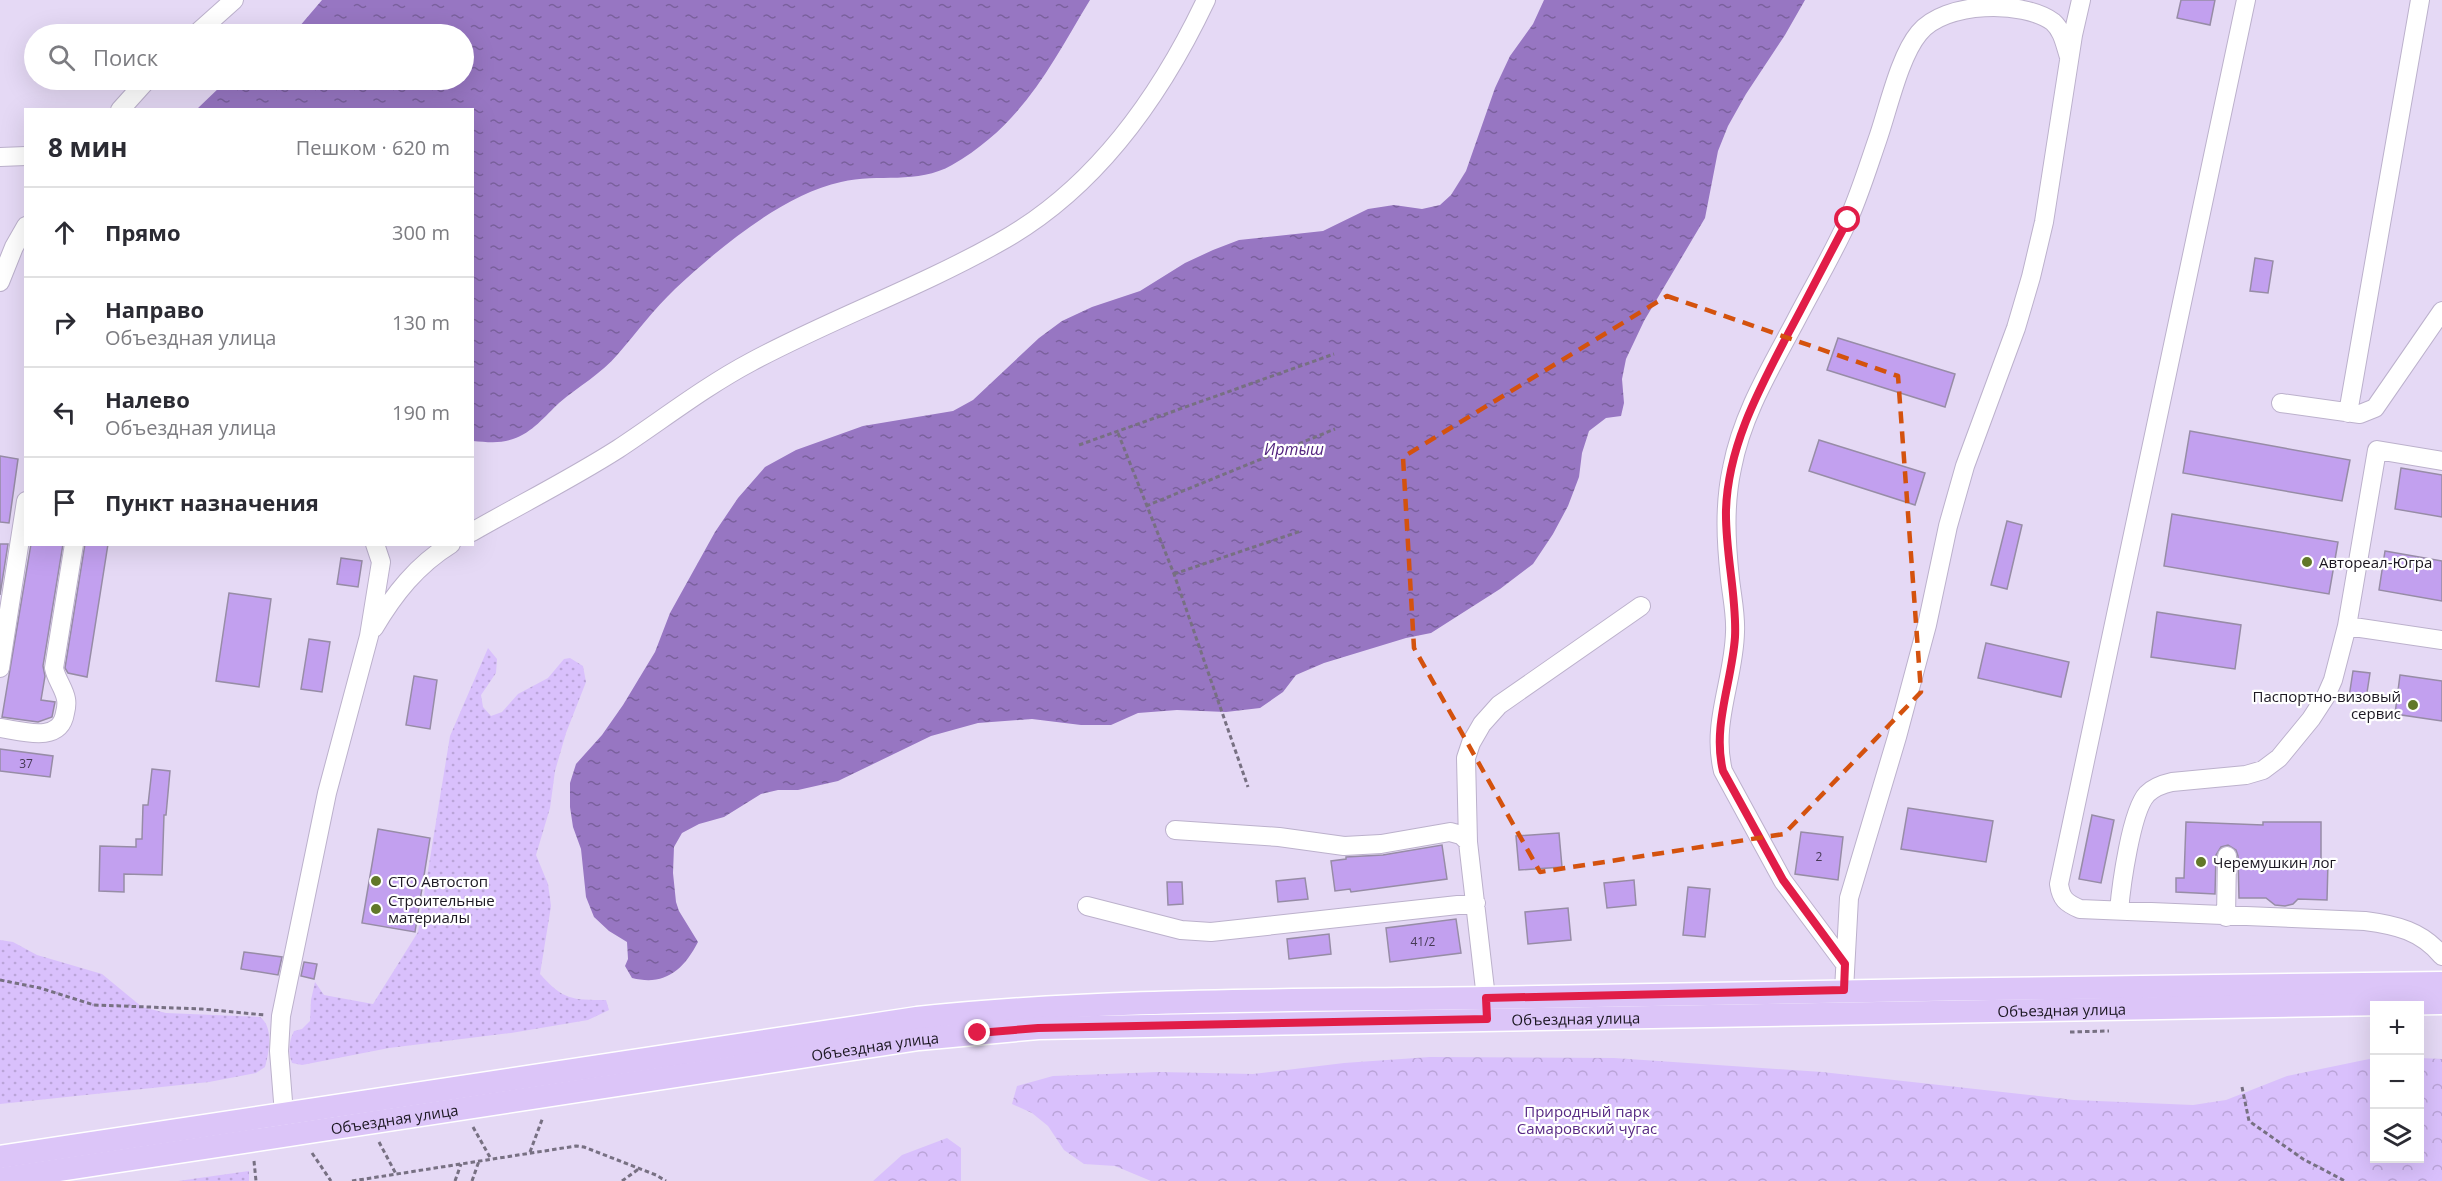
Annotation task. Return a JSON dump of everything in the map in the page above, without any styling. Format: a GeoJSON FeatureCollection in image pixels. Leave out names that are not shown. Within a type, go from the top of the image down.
{"type":"FeatureCollection","features":[{"type":"Feature","properties":{"kind":"main road","name":"Объездная улица"},"geometry":{"type":"LineString","coordinates":[[0,1179],[919,1039],[1038,1028],[1844,990],[2442,983]]}},
{"type":"Feature","properties":{"kind":"main road"},"geometry":{"type":"LineString","coordinates":[[1843,1013],[1844,990]]}},
{"type":"Feature","properties":{"kind":"main road","name":"Объездная улица"},"geometry":{"type":"LineString","coordinates":[[0,1157],[917,1018],[978,1012],[1143,1005],[1843,1013],[2442,1003]]}},
{"type":"Feature","properties":{"kind":"lane"},"geometry":{"type":"LineString","coordinates":[[206,24],[234,0]]}},
{"type":"Feature","properties":{"kind":"lane"},"geometry":{"type":"LineString","coordinates":[[474,531],[618,449],[681,405],[746,364],[791,340],[896,295],[1000,243],[1041,215],[1073,189],[1126,133],[1164,79],[1186,42],[1206,0]]}},
{"type":"Feature","properties":{"kind":"lane"},"geometry":{"type":"LineString","coordinates":[[1844,990],[1849,898],[1897,737],[1927,625],[1948,526],[1965,466],[2016,328],[2031,277],[2044,222],[2069,57],[2081,0]]}},
{"type":"Feature","properties":{"kind":"lane"},"geometry":{"type":"LineString","coordinates":[[2246,0],[2059,884],[2063,900],[2080,909],[2391,924],[2422,937],[2442,956]]}},
{"type":"Feature","properties":{"kind":"lane"},"geometry":{"type":"LineString","coordinates":[[2348,413],[2420,0]]}},
{"type":"Feature","properties":{"kind":"lane"},"geometry":{"type":"LineString","coordinates":[[1845,964],[1783,880],[1723,771],[1718,736],[1734,654],[1735,629],[1726,509],[1732,467],[1750,406],[1848,220],[1903,64],[1920,31],[1937,18],[1955,10],[1979,4],[2001,4],[2023,8],[2053,22],[2063,36],[2069,57]]}},
{"type":"Feature","properties":{"kind":"lane"},"geometry":{"type":"LineString","coordinates":[[122,108],[138,90]]}},
{"type":"Feature","properties":{"kind":"lane"},"geometry":{"type":"LineString","coordinates":[[0,157],[24,156]]}},
{"type":"Feature","properties":{"kind":"lane"},"geometry":{"type":"LineString","coordinates":[[0,282],[14,247],[24,230]]}},
{"type":"Feature","properties":{"kind":"lane"},"geometry":{"type":"LineString","coordinates":[[2281,403],[2360,414],[2375,408],[2442,311]]}},
{"type":"Feature","properties":{"kind":"lane"},"geometry":{"type":"LineString","coordinates":[[2119,911],[2123,876],[2139,809],[2147,794],[2160,785],[2172,782],[2246,775],[2263,770],[2278,758],[2311,719],[2326,696],[2333,680],[2347,626],[2377,450],[2442,461]]}},
{"type":"Feature","properties":{"kind":"lane"},"geometry":{"type":"LineString","coordinates":[[0,668],[24,514]]}},
{"type":"Feature","properties":{"kind":"lane"},"geometry":{"type":"LineString","coordinates":[[0,728],[48,734],[60,727],[64,719],[67,701],[54,668],[74,546]]}},
{"type":"Feature","properties":{"kind":"lane"},"geometry":{"type":"LineString","coordinates":[[284,1114],[279,1051],[281,1016],[327,793],[369,636],[381,562],[376,546]]}},
{"type":"Feature","properties":{"kind":"lane"},"geometry":{"type":"LineString","coordinates":[[369,636],[402,585],[448,546]]}},
{"type":"Feature","properties":{"kind":"lane"},"geometry":{"type":"LineString","coordinates":[[1486,1008],[1468,842],[1466,758],[1471,743],[1482,724],[1499,705],[1641,606]]}},
{"type":"Feature","properties":{"kind":"lane"},"geometry":{"type":"LineString","coordinates":[[2347,626],[2442,640]]}},
{"type":"Feature","properties":{"kind":"lane"},"geometry":{"type":"LineString","coordinates":[[1175,830],[1279,837],[1344,846],[1381,844],[1450,832],[1461,835],[1468,842]]}},
{"type":"Feature","properties":{"kind":"lane"},"geometry":{"type":"LineString","coordinates":[[2226,917],[2227,856]]}},
{"type":"Feature","properties":{"kind":"lane"},"geometry":{"type":"LineString","coordinates":[[1087,906],[1181,930],[1211,932],[1476,903]]}},
{"type":"Feature","properties":{"kind":"path"},"geometry":{"type":"LineString","coordinates":[[1079,445],[1118,433],[1334,354]]}},
{"type":"Feature","properties":{"kind":"path"},"geometry":{"type":"LineString","coordinates":[[1146,506],[1335,429]]}},
{"type":"Feature","properties":{"kind":"path"},"geometry":{"type":"LineString","coordinates":[[1118,433],[1174,574],[1248,787]]}},
{"type":"Feature","properties":{"kind":"path"},"geometry":{"type":"LineString","coordinates":[[1174,574],[1301,531]]}},
{"type":"Feature","properties":{"kind":"path"},"geometry":{"type":"LineString","coordinates":[[0,980],[40,988],[94,1005],[202,1009],[281,1016]]}},
{"type":"Feature","properties":{"kind":"path"},"geometry":{"type":"LineString","coordinates":[[2066,1032],[2113,1031]]}},
{"type":"Feature","properties":{"kind":"path"},"geometry":{"type":"LineString","coordinates":[[2242,1087],[2249,1120],[2303,1159],[2345,1181]]}},
{"type":"Feature","properties":{"kind":"path"},"geometry":{"type":"LineString","coordinates":[[530,1152],[543,1117],[554,1115]]}},
{"type":"Feature","properties":{"kind":"path"},"geometry":{"type":"LineString","coordinates":[[484,1125],[473,1127],[491,1159]]}},
{"type":"Feature","properties":{"kind":"path"},"geometry":{"type":"LineString","coordinates":[[390,1140],[378,1141],[396,1174]]}},
{"type":"Feature","properties":{"kind":"path"},"geometry":{"type":"LineString","coordinates":[[352,1181],[576,1146],[640,1168],[666,1181]]}},
{"type":"Feature","properties":{"kind":"path"},"geometry":{"type":"LineString","coordinates":[[322,1150],[311,1151],[331,1181]]}},
{"type":"Feature","properties":{"kind":"path"},"geometry":{"type":"LineString","coordinates":[[256,1181],[254,1161],[265,1159]]}},
{"type":"Feature","properties":{"kind":"path"},"geometry":{"type":"LineString","coordinates":[[472,1181],[479,1161]]}},
{"type":"Feature","properties":{"kind":"path"},"geometry":{"type":"LineString","coordinates":[[455,1181],[461,1164]]}},
{"type":"Feature","properties":{"kind":"path"},"geometry":{"type":"LineString","coordinates":[[622,1181],[640,1168]]}},
{"type":"Feature","properties":{"kind":"highlighted area"},"geometry":{"type":"Polygon","coordinates":[[[1667,296],[1898,376],[1921,692],[1784,834],[1540,872],[1414,648],[1403,457],[1667,296]]]}},
{"type":"Feature","properties":{"kind":"green space"},"geometry":{"type":"Polygon","coordinates":[[[488,648],[497,659],[496,673],[481,695],[483,707],[491,716],[502,712],[518,694],[548,678],[564,659],[570,658],[583,666],[586,682],[566,733],[555,771],[550,808],[536,855],[548,884],[551,906],[540,974],[562,994],[576,999],[606,1000],[609,1010],[588,1020],[511,1033],[389,1048],[302,1065],[292,1063],[291,1038],[294,1031],[302,1029],[310,1021],[315,982],[324,995],[373,1004],[418,932],[450,736],[488,648]]]}},
{"type":"Feature","properties":{"kind":"green space"},"geometry":{"type":"Polygon","coordinates":[[[0,940],[13,942],[37,955],[102,974],[142,1007],[166,1013],[260,1017],[269,1033],[265,1067],[256,1073],[209,1082],[0,1104],[0,940]]]}},
{"type":"Feature","properties":{"kind":"green space","name":"Природный парк Самаровский чугас"},"geometry":{"type":"Polygon","coordinates":[[[1430,1057],[1614,1058],[1822,1072],[2074,1100],[2193,1105],[2226,1100],[2287,1076],[2370,1059],[2370,1163],[2424,1163],[2424,1058],[2442,1059],[2442,1181],[1151,1181],[1115,1166],[1084,1164],[1064,1150],[1048,1126],[1032,1113],[1012,1104],[1017,1086],[1053,1076],[1159,1072],[1253,1074],[1344,1063],[1430,1057]]]}},
{"type":"Feature","properties":{"kind":"green space"},"geometry":{"type":"Polygon","coordinates":[[[947,1138],[961,1148],[961,1181],[873,1181],[902,1155],[947,1138]]]}},
{"type":"Feature","properties":{"kind":"green space"},"geometry":{"type":"Polygon","coordinates":[[[249,1171],[249,1181],[178,1181],[249,1171]]]}},
{"type":"Feature","properties":{"kind":"water"},"geometry":{"type":"Polygon","coordinates":[[[322,0],[1090,0],[1033,92],[998,131],[977,149],[939,171],[912,177],[869,178],[841,182],[796,198],[774,211],[752,225],[692,273],[660,304],[597,374],[559,403],[532,428],[520,436],[503,442],[474,441],[474,108],[198,108],[217,90],[474,90],[474,24],[302,24],[322,0]]]}},
{"type":"Feature","properties":{"kind":"water","name":"Иртыш"},"geometry":{"type":"Polygon","coordinates":[[[1544,0],[1805,0],[1728,126],[1718,151],[1705,218],[1644,321],[1626,359],[1622,379],[1624,403],[1621,416],[1606,418],[1589,431],[1582,453],[1579,477],[1568,506],[1533,564],[1500,589],[1431,633],[1406,638],[1324,663],[1296,675],[1283,692],[1260,708],[1226,712],[1177,710],[1138,713],[1111,725],[1081,725],[1032,719],[978,723],[931,736],[838,781],[798,790],[778,790],[761,794],[724,817],[699,824],[682,833],[674,847],[673,873],[676,902],[698,942],[686,961],[671,974],[654,980],[632,978],[625,966],[628,959],[627,942],[609,931],[594,917],[586,897],[581,849],[573,827],[570,807],[570,783],[576,764],[602,735],[655,652],[670,613],[715,532],[738,498],[765,467],[796,450],[863,426],[953,411],[973,400],[1039,338],[1062,321],[1092,307],[1140,291],[1185,263],[1213,250],[1239,240],[1323,231],[1368,209],[1394,205],[1422,209],[1440,205],[1451,195],[1466,171],[1495,88],[1510,56],[1533,24],[1544,0]]]}},
{"type":"Feature","properties":{"kind":"building"},"geometry":{"type":"Polygon","coordinates":[[[2181,0],[2215,0],[2210,25],[2177,18],[2181,0]]]}},
{"type":"Feature","properties":{"kind":"building"},"geometry":{"type":"Polygon","coordinates":[[[2255,258],[2273,261],[2268,293],[2250,291],[2255,258]]]}},
{"type":"Feature","properties":{"kind":"building"},"geometry":{"type":"Polygon","coordinates":[[[1838,338],[1955,374],[1945,407],[1827,370],[1838,338]]]}},
{"type":"Feature","properties":{"kind":"building"},"geometry":{"type":"Polygon","coordinates":[[[2190,431],[2350,460],[2342,501],[2183,473],[2190,431]]]}},
{"type":"Feature","properties":{"kind":"building"},"geometry":{"type":"Polygon","coordinates":[[[1819,440],[1925,473],[1915,505],[1809,471],[1819,440]]]}},
{"type":"Feature","properties":{"kind":"building"},"geometry":{"type":"Polygon","coordinates":[[[0,456],[18,459],[9,523],[0,522],[0,456]]]}},
{"type":"Feature","properties":{"kind":"building"},"geometry":{"type":"Polygon","coordinates":[[[2401,468],[2442,475],[2442,517],[2395,509],[2401,468]]]}},
{"type":"Feature","properties":{"kind":"building"},"geometry":{"type":"Polygon","coordinates":[[[2172,514],[2338,542],[2329,594],[2164,566],[2172,514]]]}},
{"type":"Feature","properties":{"kind":"building"},"geometry":{"type":"Polygon","coordinates":[[[2007,521],[2022,525],[2007,589],[1991,585],[2007,521]]]}},
{"type":"Feature","properties":{"kind":"building"},"geometry":{"type":"Polygon","coordinates":[[[0,544],[8,544],[0,595],[0,544]]]}},
{"type":"Feature","properties":{"kind":"building"},"geometry":{"type":"Polygon","coordinates":[[[31,546],[63,546],[43,666],[45,676],[41,700],[55,702],[52,717],[38,722],[2,717],[31,546]]]}},
{"type":"Feature","properties":{"kind":"building"},"geometry":{"type":"Polygon","coordinates":[[[85,546],[108,546],[87,677],[68,673],[65,668],[85,546]]]}},
{"type":"Feature","properties":{"kind":"building"},"geometry":{"type":"Polygon","coordinates":[[[2385,551],[2442,561],[2442,601],[2379,590],[2385,551]]]}},
{"type":"Feature","properties":{"kind":"building"},"geometry":{"type":"Polygon","coordinates":[[[341,558],[362,561],[358,587],[337,584],[341,558]]]}},
{"type":"Feature","properties":{"kind":"building"},"geometry":{"type":"Polygon","coordinates":[[[229,593],[271,599],[259,687],[216,681],[229,593]]]}},
{"type":"Feature","properties":{"kind":"building"},"geometry":{"type":"Polygon","coordinates":[[[2157,612],[2241,625],[2235,669],[2151,657],[2157,612]]]}},
{"type":"Feature","properties":{"kind":"building"},"geometry":{"type":"Polygon","coordinates":[[[309,639],[330,642],[322,692],[301,689],[309,639]]]}},
{"type":"Feature","properties":{"kind":"building"},"geometry":{"type":"Polygon","coordinates":[[[1986,643],[2069,662],[2061,697],[1978,678],[1986,643]]]}},
{"type":"Feature","properties":{"kind":"building"},"geometry":{"type":"Polygon","coordinates":[[[2353,671],[2370,673],[2366,699],[2349,697],[2353,671]]]}},
{"type":"Feature","properties":{"kind":"building"},"geometry":{"type":"Polygon","coordinates":[[[2400,675],[2442,681],[2442,721],[2395,714],[2400,675]]]}},
{"type":"Feature","properties":{"kind":"building"},"geometry":{"type":"Polygon","coordinates":[[[414,676],[437,680],[430,729],[406,725],[414,676]]]}},
{"type":"Feature","properties":{"kind":"building"},"geometry":{"type":"Polygon","coordinates":[[[0,749],[53,756],[50,777],[0,771],[0,749]]]}},
{"type":"Feature","properties":{"kind":"building"},"geometry":{"type":"Polygon","coordinates":[[[152,769],[170,771],[166,815],[164,815],[162,875],[124,874],[124,892],[99,891],[100,846],[136,847],[136,839],[142,839],[143,805],[148,805],[152,769]]]}},
{"type":"Feature","properties":{"kind":"building"},"geometry":{"type":"Polygon","coordinates":[[[1908,808],[1993,821],[1986,862],[1901,849],[1908,808]]]}},
{"type":"Feature","properties":{"kind":"building"},"geometry":{"type":"Polygon","coordinates":[[[2092,815],[2114,820],[2101,883],[2079,879],[2092,815]]]}},
{"type":"Feature","properties":{"kind":"building"},"geometry":{"type":"Polygon","coordinates":[[[2186,822],[2263,825],[2263,822],[2321,822],[2321,862],[2328,862],[2327,900],[2298,899],[2293,904],[2285,906],[2275,905],[2266,898],[2239,898],[2238,856],[2236,850],[2228,845],[2221,847],[2216,855],[2215,894],[2176,892],[2176,878],[2184,878],[2186,822]]]}},
{"type":"Feature","properties":{"kind":"building"},"geometry":{"type":"Polygon","coordinates":[[[378,829],[430,838],[415,932],[362,923],[378,829]]]}},
{"type":"Feature","properties":{"kind":"building"},"geometry":{"type":"Polygon","coordinates":[[[1801,832],[1843,837],[1838,880],[1795,874],[1801,832]]]}},
{"type":"Feature","properties":{"kind":"building"},"geometry":{"type":"Polygon","coordinates":[[[1559,833],[1562,867],[1519,870],[1516,836],[1559,833]]]}},
{"type":"Feature","properties":{"kind":"building"},"geometry":{"type":"Polygon","coordinates":[[[1442,845],[1447,879],[1351,892],[1350,889],[1335,891],[1331,861],[1346,859],[1346,857],[1383,855],[1442,845]]]}},
{"type":"Feature","properties":{"kind":"building"},"geometry":{"type":"Polygon","coordinates":[[[1305,878],[1308,899],[1278,902],[1276,881],[1305,878]]]}},
{"type":"Feature","properties":{"kind":"building"},"geometry":{"type":"Polygon","coordinates":[[[1634,880],[1636,905],[1607,908],[1604,883],[1634,880]]]}},
{"type":"Feature","properties":{"kind":"building"},"geometry":{"type":"Polygon","coordinates":[[[1167,882],[1182,882],[1183,904],[1168,905],[1167,882]]]}},
{"type":"Feature","properties":{"kind":"building"},"geometry":{"type":"Polygon","coordinates":[[[1688,887],[1710,889],[1705,937],[1683,935],[1688,887]]]}},
{"type":"Feature","properties":{"kind":"building"},"geometry":{"type":"Polygon","coordinates":[[[1568,908],[1571,940],[1528,944],[1525,912],[1568,908]]]}},
{"type":"Feature","properties":{"kind":"building"},"geometry":{"type":"Polygon","coordinates":[[[1456,919],[1461,953],[1390,962],[1386,928],[1456,919]]]}},
{"type":"Feature","properties":{"kind":"building"},"geometry":{"type":"Polygon","coordinates":[[[1329,934],[1331,954],[1289,959],[1287,939],[1329,934]]]}},
{"type":"Feature","properties":{"kind":"building"},"geometry":{"type":"Polygon","coordinates":[[[244,952],[282,957],[278,975],[241,969],[244,952]]]}},
{"type":"Feature","properties":{"kind":"building"},"geometry":{"type":"Polygon","coordinates":[[[304,962],[317,964],[314,979],[301,976],[304,962]]]}},
{"type":"Feature","properties":{"kind":"place","name":"Автореал-Югра"},"geometry":{"type":"Point","coordinates":[2307,562]}},
{"type":"Feature","properties":{"kind":"place","name":"Паспортно-визовый сервис"},"geometry":{"type":"Point","coordinates":[2413,705]}},
{"type":"Feature","properties":{"kind":"place","name":"Черемушкин лог"},"geometry":{"type":"Point","coordinates":[2201,862]}},
{"type":"Feature","properties":{"kind":"place","name":"СТО Автостоп"},"geometry":{"type":"Point","coordinates":[376,881]}},
{"type":"Feature","properties":{"kind":"place","name":"Строительные материалы"},"geometry":{"type":"Point","coordinates":[376,909]}},
{"type":"Feature","properties":{"kind":"route"},"geometry":{"type":"LineString","coordinates":[[978,1033],[1038,1028],[1487,1019],[1486,998],[1844,990],[1845,964],[1783,880],[1723,771],[1718,736],[1734,654],[1735,629],[1726,509],[1732,467],[1750,406],[1848,220]]}}]}
